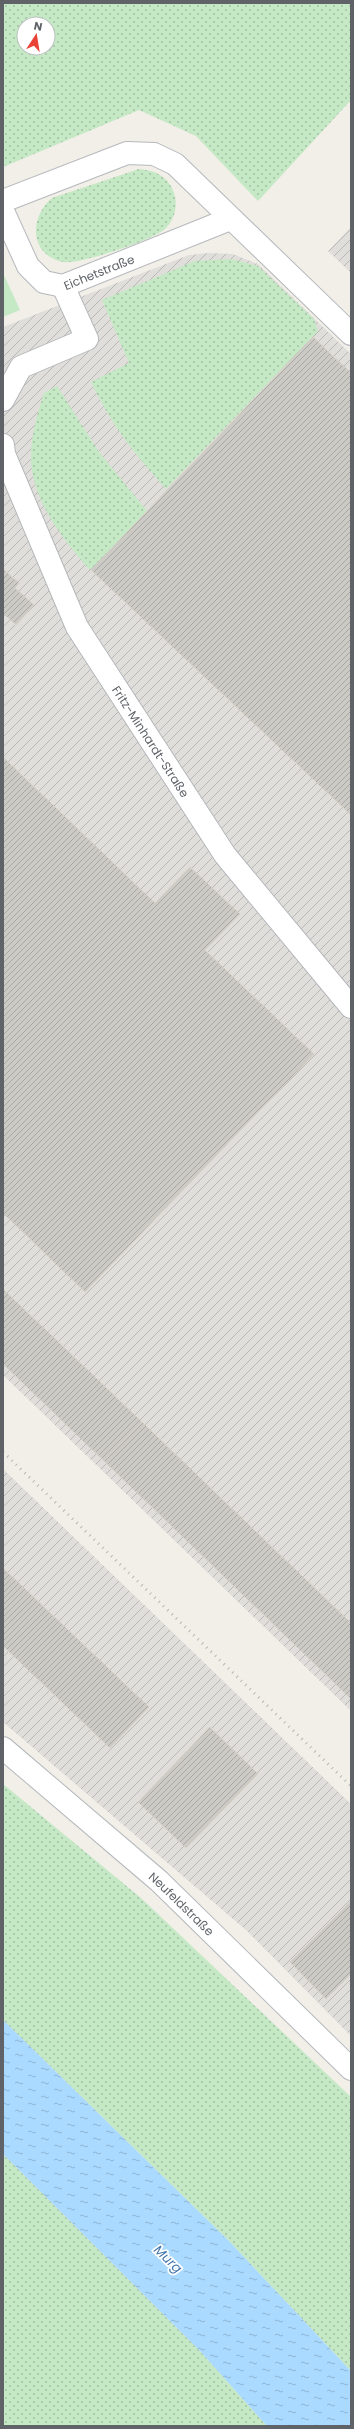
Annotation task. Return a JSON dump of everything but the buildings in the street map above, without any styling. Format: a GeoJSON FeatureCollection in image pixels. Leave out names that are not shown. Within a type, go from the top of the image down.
{"type":"FeatureCollection","features":[{"type":"Feature","properties":{"kind":"street"},"geometry":{"type":"LineString","coordinates":[[3,201],[127,153],[154,154],[175,164],[230,219],[351,334]]}},
{"type":"Feature","properties":{"kind":"street","name":"Eichetstraße"},"geometry":{"type":"LineString","coordinates":[[5,223],[28,266],[44,282],[63,286],[230,219]]}},
{"type":"Feature","properties":{"kind":"street"},"geometry":{"type":"LineString","coordinates":[[3,400],[21,367],[87,339],[63,286]]}},
{"type":"Feature","properties":{"kind":"street","name":"Fritz-Minhardt-Straße"},"geometry":{"type":"LineString","coordinates":[[3,445],[4,454],[77,627],[225,855],[351,1007]]}},
{"type":"Feature","properties":{"kind":"street","name":"Neufeldstraße"},"geometry":{"type":"LineString","coordinates":[[3,1748],[159,1881],[351,2069]]}},
{"type":"Feature","properties":{"kind":"shaded area"},"geometry":{"type":"Polygon","coordinates":[[[351,227],[351,273],[328,251],[351,227]]]}},
{"type":"Feature","properties":{"kind":"shaded area"},"geometry":{"type":"Polygon","coordinates":[[[208,253],[233,254],[258,264],[351,354],[351,1711],[3,1375],[3,327],[189,255],[208,253]]]}},
{"type":"Feature","properties":{"kind":"shaded area"},"geometry":{"type":"Polygon","coordinates":[[[3,1469],[351,1804],[351,2036],[247,1931],[3,1722],[3,1469]]]}},
{"type":"Feature","properties":{"kind":"green space"},"geometry":{"type":"Polygon","coordinates":[[[3,3],[351,3],[351,100],[258,201],[196,136],[139,110],[3,167],[3,3]]]}},
{"type":"Feature","properties":{"kind":"green space"},"geometry":{"type":"Polygon","coordinates":[[[139,169],[151,171],[161,175],[172,187],[176,207],[174,216],[166,228],[159,233],[133,244],[84,260],[63,262],[52,258],[44,252],[39,244],[36,234],[36,225],[44,206],[52,198],[139,169]]]}},
{"type":"Feature","properties":{"kind":"green space"},"geometry":{"type":"Polygon","coordinates":[[[231,259],[258,266],[314,319],[318,331],[166,489],[124,438],[106,411],[91,382],[129,363],[102,300],[195,261],[231,259]]]}},
{"type":"Feature","properties":{"kind":"green space"},"geometry":{"type":"Polygon","coordinates":[[[3,273],[20,310],[3,317],[3,273]]]}},
{"type":"Feature","properties":{"kind":"green space"},"geometry":{"type":"Polygon","coordinates":[[[57,386],[99,452],[147,511],[90,570],[70,547],[44,507],[33,477],[31,453],[37,418],[44,393],[57,386]]]}},
{"type":"Feature","properties":{"kind":"green space"},"geometry":{"type":"Polygon","coordinates":[[[3,1784],[141,1898],[351,2097],[351,2371],[229,2241],[3,2020],[3,1784]]]}},
{"type":"Feature","properties":{"kind":"green space"},"geometry":{"type":"Polygon","coordinates":[[[3,2154],[200,2351],[267,2426],[3,2426],[3,2154]]]}},
{"type":"Feature","properties":{"kind":"water","name":"Murg"},"geometry":{"type":"Polygon","coordinates":[[[3,2020],[229,2241],[351,2371],[351,2426],[267,2426],[200,2351],[3,2154],[3,2020]]]}},
{"type":"Feature","properties":{"kind":"railway"},"geometry":{"type":"LineString","coordinates":[[3,1452],[351,1786]]}}]}
